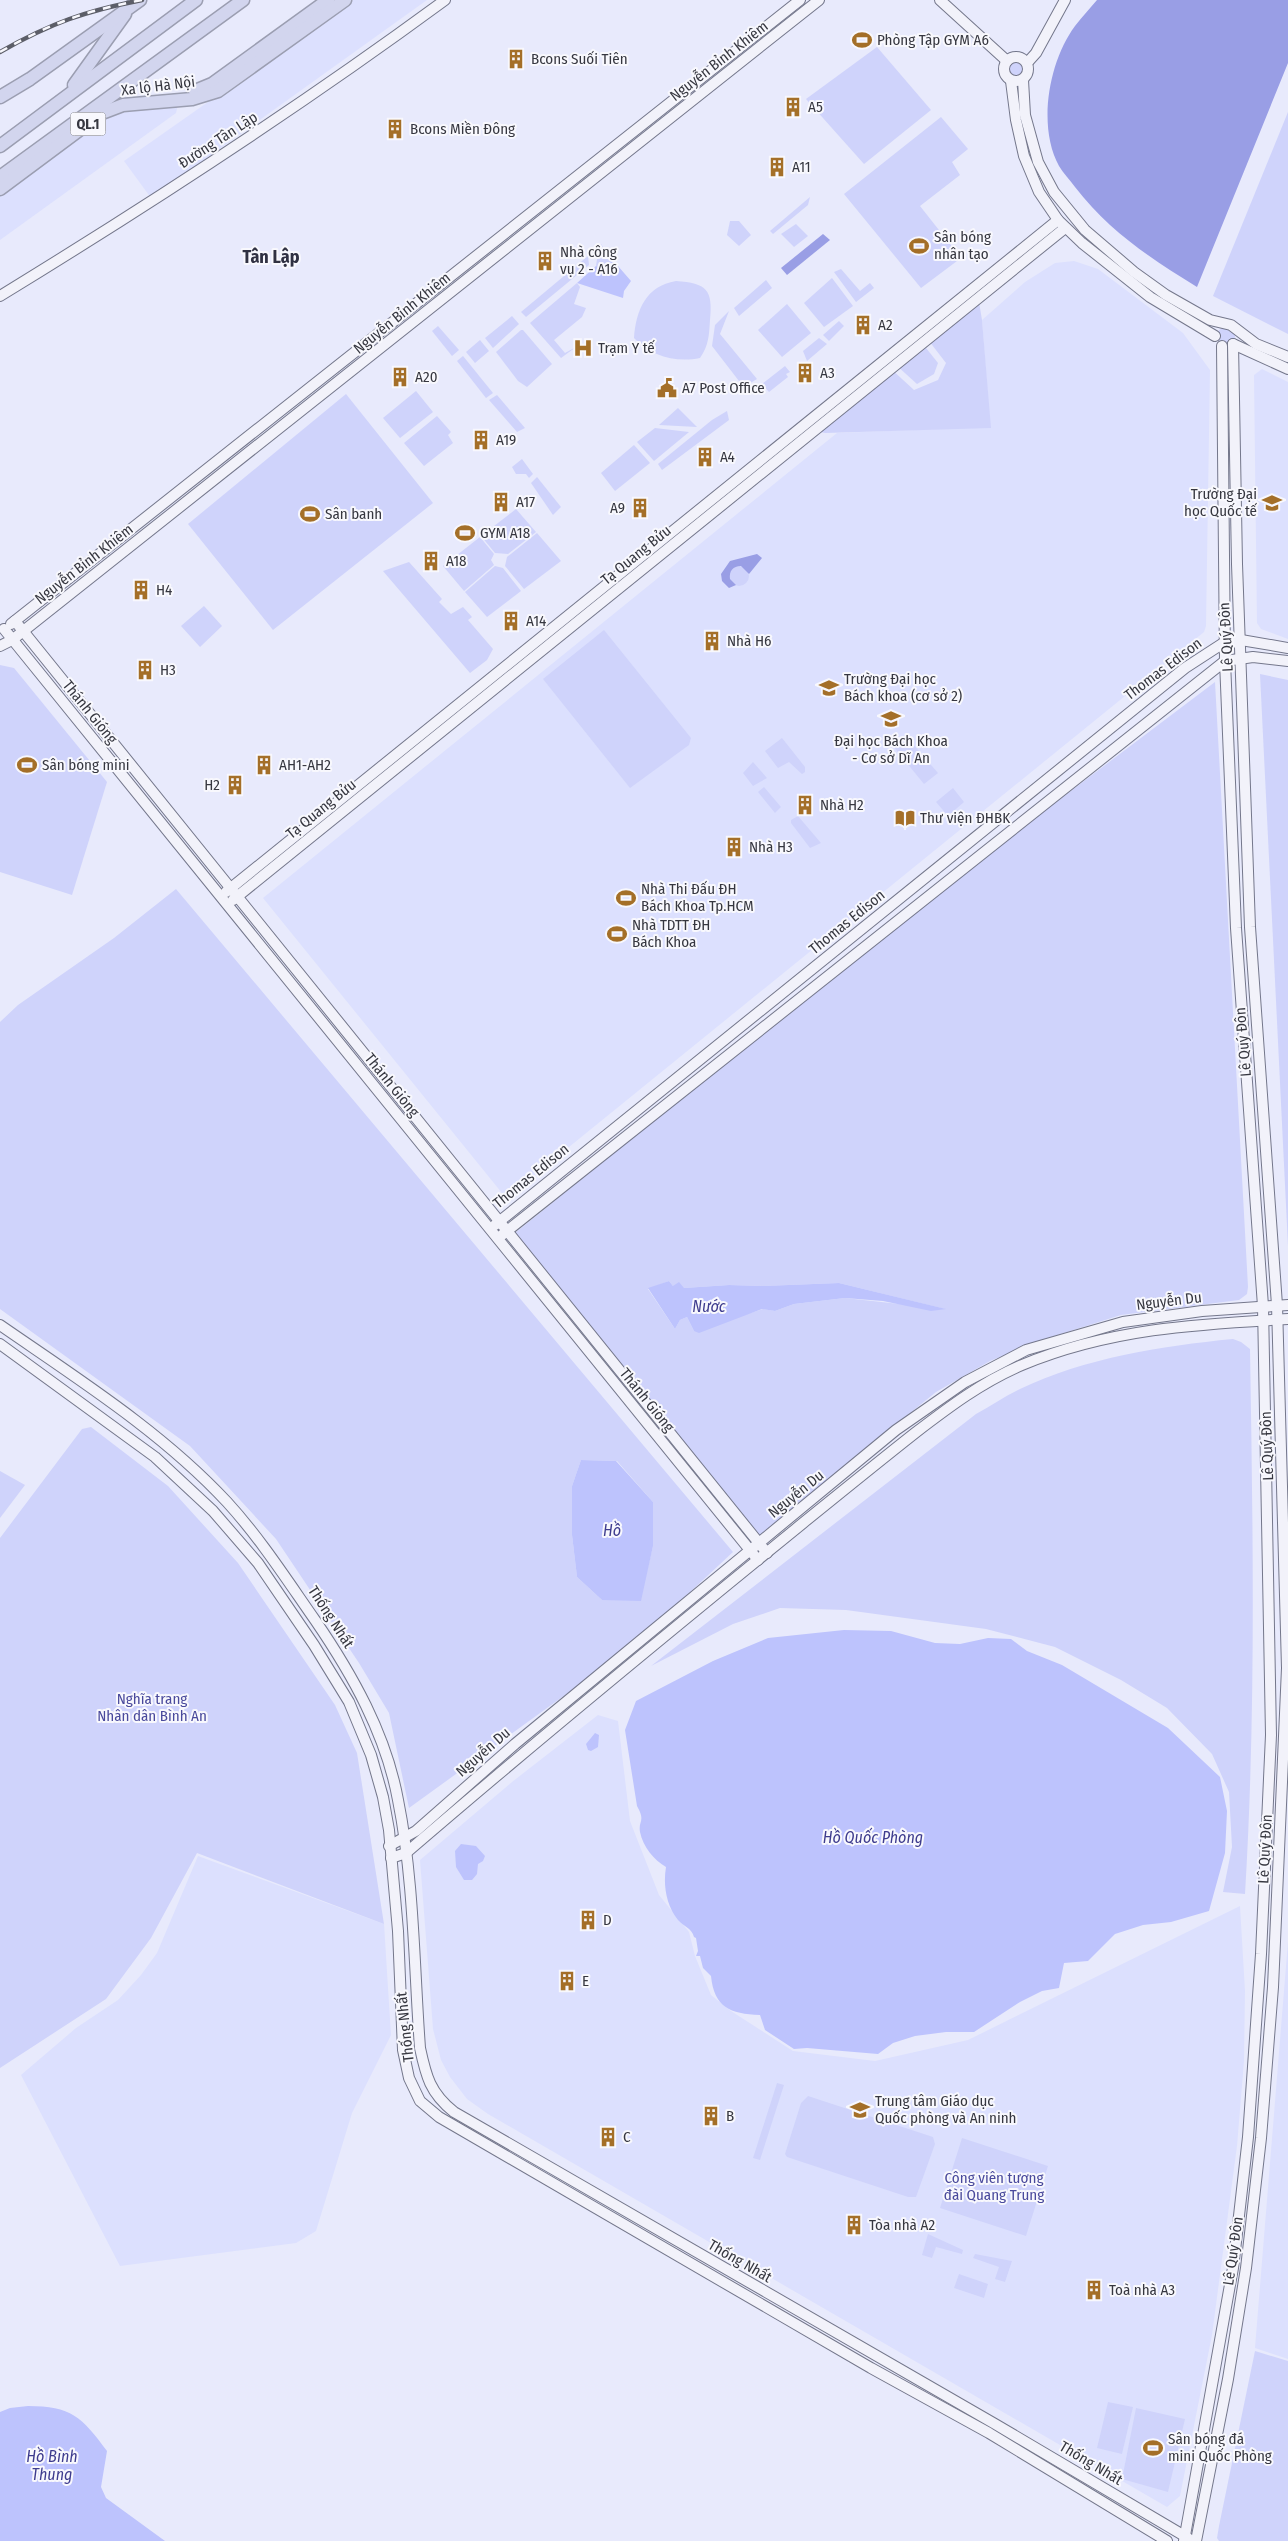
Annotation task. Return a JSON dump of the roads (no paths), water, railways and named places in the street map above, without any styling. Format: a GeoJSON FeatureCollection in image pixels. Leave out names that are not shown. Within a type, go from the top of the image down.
{"type":"FeatureCollection","features":[{"type":"Feature","properties":{"kind":"highway","name":"Xa lộ Hà Nội"},"geometry":{"type":"LineString","coordinates":[[0,146],[196,0]]}},
{"type":"Feature","properties":{"kind":"highway","name":"Xa lộ Hà Nội"},"geometry":{"type":"LineString","coordinates":[[0,177],[243,0]]}},
{"type":"Feature","properties":{"kind":"highway","name":"Xa lộ Hà Nội"},"geometry":{"type":"LineString","coordinates":[[99,105],[132,96],[192,95],[212,84],[328,0]]}},
{"type":"Feature","properties":{"kind":"highway","name":"Xa lộ Hà Nội"},"geometry":{"type":"LineString","coordinates":[[0,189],[102,113],[138,103],[192,95],[223,88],[342,1]]}},
{"type":"Feature","properties":{"kind":"highway","name":"QL.1"},"geometry":{"type":"LineString","coordinates":[[65,97],[136,3]]}},
{"type":"Feature","properties":{"kind":"highway","name":"QL.1"},"geometry":{"type":"LineString","coordinates":[[0,98],[30,79],[136,3]]}},
{"type":"Feature","properties":{"kind":"highway","name":"QL.1"},"geometry":{"type":"LineString","coordinates":[[0,107],[30,79]]}},
{"type":"Feature","properties":{"kind":"street","name":"Đường Tân Lập"},"geometry":{"type":"LineString","coordinates":[[0,296],[117,224],[306,101],[445,0]]}},
{"type":"Feature","properties":{"kind":"street","name":"Nguyễn Bỉnh Khiêm"},"geometry":{"type":"LineString","coordinates":[[2,631],[174,497],[800,0]]}},
{"type":"Feature","properties":{"kind":"street","name":"Nguyễn Bỉnh Khiêm"},"geometry":{"type":"LineString","coordinates":[[0,646],[12,640],[820,0]]}},
{"type":"Feature","properties":{"kind":"street"},"geometry":{"type":"LineString","coordinates":[[940,0],[1007,61]]}},
{"type":"Feature","properties":{"kind":"street"},"geometry":{"type":"LineString","coordinates":[[1027,63],[1036,53],[1066,1]]}},
{"type":"Feature","properties":{"kind":"street"},"geometry":{"type":"LineString","coordinates":[[771,23],[779,32]]}},
{"type":"Feature","properties":{"kind":"street"},"geometry":{"type":"LineString","coordinates":[[1007,61],[1017,57],[1027,63],[1029,70],[1022,80],[1025,115],[1038,162],[1054,192],[1085,230],[1134,272],[1195,312],[1223,324],[1231,325],[1236,331],[1256,344],[1288,357]]}},
{"type":"Feature","properties":{"kind":"street"},"geometry":{"type":"LineString","coordinates":[[1007,61],[1004,72],[1011,81],[1016,120],[1024,156],[1039,192],[1061,224],[1150,296],[1215,336],[1222,346],[1233,344],[1288,369]]}},
{"type":"Feature","properties":{"kind":"street"},"geometry":{"type":"LineString","coordinates":[[1011,81],[1022,80]]}},
{"type":"Feature","properties":{"kind":"street","name":"Tạ Quang Bửu"},"geometry":{"type":"LineString","coordinates":[[224,901],[1061,224]]}},
{"type":"Feature","properties":{"kind":"street"},"geometry":{"type":"LineString","coordinates":[[486,249],[494,258]]}},
{"type":"Feature","properties":{"kind":"street"},"geometry":{"type":"LineString","coordinates":[[1215,336],[1218,328],[1223,324]]}},
{"type":"Feature","properties":{"kind":"street"},"geometry":{"type":"LineString","coordinates":[[1233,344],[1237,338],[1236,331]]}},
{"type":"Feature","properties":{"kind":"street","name":"Lê Quý Đôn"},"geometry":{"type":"LineString","coordinates":[[1189,2540],[1228,2379],[1246,2268],[1262,2138],[1273,1987],[1287,1668],[1283,1320],[1277,1306],[1250,926],[1242,658],[1237,564],[1233,344]]}},
{"type":"Feature","properties":{"kind":"street","name":"Lê Quý Đôn"},"geometry":{"type":"LineString","coordinates":[[1189,2540],[1233,2268],[1248,2137],[1261,1954],[1272,1735],[1264,1320],[1236,928],[1225,661],[1222,346]]}},
{"type":"Feature","properties":{"kind":"street"},"geometry":{"type":"LineString","coordinates":[[336,368],[344,378]]}},
{"type":"Feature","properties":{"kind":"street"},"geometry":{"type":"LineString","coordinates":[[174,497],[182,506]]}},
{"type":"Feature","properties":{"kind":"street"},"geometry":{"type":"LineString","coordinates":[[123,537],[130,546]]}},
{"type":"Feature","properties":{"kind":"street"},"geometry":{"type":"LineString","coordinates":[[1224,564],[1237,564]]}},
{"type":"Feature","properties":{"kind":"street","name":"Thánh Gióng"},"geometry":{"type":"LineString","coordinates":[[14,621],[767,1553]]}},
{"type":"Feature","properties":{"kind":"street","name":"Thánh Gióng"},"geometry":{"type":"LineString","coordinates":[[2,631],[12,640],[758,1560]]}},
{"type":"Feature","properties":{"kind":"street"},"geometry":{"type":"LineString","coordinates":[[1225,642],[1241,640],[1288,648]]}},
{"type":"Feature","properties":{"kind":"street","name":"Thomas Edison"},"geometry":{"type":"LineString","coordinates":[[490,1229],[1185,668],[1225,642]]}},
{"type":"Feature","properties":{"kind":"street"},"geometry":{"type":"LineString","coordinates":[[1225,661],[1242,658],[1266,658],[1288,661]]}},
{"type":"Feature","properties":{"kind":"street","name":"Thomas Edison"},"geometry":{"type":"LineString","coordinates":[[497,1238],[1225,661]]}},
{"type":"Feature","properties":{"kind":"street"},"geometry":{"type":"LineString","coordinates":[[1115,726],[1127,739]]}},
{"type":"Feature","properties":{"kind":"street"},"geometry":{"type":"LineString","coordinates":[[1236,928],[1250,926]]}},
{"type":"Feature","properties":{"kind":"street"},"geometry":{"type":"LineString","coordinates":[[1242,1002],[1255,1000]]}},
{"type":"Feature","properties":{"kind":"street"},"geometry":{"type":"LineString","coordinates":[[358,1066],[368,1059]]}},
{"type":"Feature","properties":{"kind":"street"},"geometry":{"type":"LineString","coordinates":[[1248,1094],[1262,1090]]}},
{"type":"Feature","properties":{"kind":"street","name":"Nguyễn Du"},"geometry":{"type":"LineString","coordinates":[[389,1846],[404,1839],[515,1744],[750,1550],[943,1395],[998,1363],[1026,1350],[1122,1322],[1263,1306],[1288,1305]]}},
{"type":"Feature","properties":{"kind":"street","name":"Nguyễn Du"},"geometry":{"type":"LineString","coordinates":[[391,1858],[406,1853],[522,1753],[758,1560],[897,1447],[977,1388],[1021,1365],[1078,1344],[1175,1326],[1283,1320]]}},
{"type":"Feature","properties":{"kind":"street","name":"Thống Nhất"},"geometry":{"type":"LineString","coordinates":[[0,1324],[97,1392],[167,1446],[227,1502],[280,1568],[327,1638],[362,1696],[384,1749],[398,1799],[406,1853],[420,2048],[434,2094],[454,2112],[736,2281],[872,2368],[989,2433],[1167,2541]]}},
{"type":"Feature","properties":{"kind":"street","name":"Thống Nhất"},"geometry":{"type":"LineString","coordinates":[[0,1344],[155,1456],[214,1511],[258,1563],[314,1645],[349,1702],[371,1755],[383,1797],[398,1931],[402,2050],[408,2078],[420,2101],[439,2116],[995,2424],[1189,2540]]}},
{"type":"Feature","properties":{"kind":"street"},"geometry":{"type":"LineString","coordinates":[[88,1408],[97,1392]]}},
{"type":"Feature","properties":{"kind":"street"},"geometry":{"type":"LineString","coordinates":[[635,1409],[644,1402]]}},
{"type":"Feature","properties":{"kind":"street"},"geometry":{"type":"LineString","coordinates":[[888,1438],[897,1447]]}},
{"type":"Feature","properties":{"kind":"street"},"geometry":{"type":"LineString","coordinates":[[1270,1584],[1286,1584]]}},
{"type":"Feature","properties":{"kind":"street"},"geometry":{"type":"LineString","coordinates":[[1272,1735],[1285,1736]]}},
{"type":"Feature","properties":{"kind":"street"},"geometry":{"type":"LineString","coordinates":[[408,2078],[426,2072]]}},
{"type":"Feature","properties":{"kind":"street"},"geometry":{"type":"LineString","coordinates":[[1248,2137],[1262,2138]]}},
{"type":"Feature","properties":{"kind":"street"},"geometry":{"type":"LineString","coordinates":[[1233,2268],[1246,2268]]}},
{"type":"Feature","properties":{"kind":"street"},"geometry":{"type":"LineString","coordinates":[[872,2368],[877,2357]]}},
{"type":"Feature","properties":{"kind":"street"},"geometry":{"type":"LineString","coordinates":[[1214,2377],[1228,2379]]}},
{"type":"Feature","properties":{"kind":"street"},"geometry":{"type":"LineString","coordinates":[[989,2433],[995,2424]]}},
{"type":"Feature","properties":{"kind":"water"},"geometry":{"type":"Polygon","coordinates":[[[611,258],[631,281],[624,291],[623,298],[577,283],[596,266],[606,269],[611,258]]]}},
{"type":"Feature","properties":{"kind":"water","name":"Nước"},"geometry":{"type":"Polygon","coordinates":[[[669,1281],[673,1286],[679,1282],[684,1288],[729,1285],[763,1286],[839,1283],[946,1309],[931,1311],[883,1301],[845,1298],[794,1304],[775,1311],[762,1309],[699,1333],[694,1331],[687,1317],[680,1320],[675,1329],[648,1288],[669,1281]]]}},
{"type":"Feature","properties":{"kind":"water","name":"Hồ"},"geometry":{"type":"Polygon","coordinates":[[[581,1460],[616,1461],[653,1502],[653,1546],[641,1601],[602,1600],[577,1577],[572,1535],[572,1486],[581,1460]]]}},
{"type":"Feature","properties":{"kind":"water","name":"Hồ Quốc Phòng"},"geometry":{"type":"Polygon","coordinates":[[[844,1630],[891,1631],[935,1643],[960,1644],[988,1638],[1011,1639],[1027,1651],[1062,1665],[1168,1728],[1220,1777],[1227,1811],[1225,1853],[1209,1911],[1171,1922],[1143,1925],[1115,1934],[1088,1961],[1064,1963],[1059,1988],[1042,1991],[1020,2002],[974,2032],[946,2032],[915,2036],[893,2043],[878,2054],[807,2048],[794,2049],[765,2030],[760,2015],[740,2013],[725,2007],[716,1995],[711,1976],[703,1968],[700,1956],[696,1956],[698,1951],[696,1938],[678,1920],[668,1901],[665,1888],[666,1867],[657,1861],[641,1838],[641,1815],[637,1806],[625,1730],[636,1701],[713,1661],[768,1638],[844,1630]]]}},
{"type":"Feature","properties":{"kind":"water"},"geometry":{"type":"Polygon","coordinates":[[[595,1733],[599,1735],[598,1747],[591,1751],[588,1750],[586,1744],[595,1733]]]}},
{"type":"Feature","properties":{"kind":"water"},"geometry":{"type":"Polygon","coordinates":[[[461,1844],[476,1846],[485,1856],[483,1861],[478,1864],[477,1874],[472,1880],[464,1880],[456,1867],[455,1851],[461,1844]]]}},
{"type":"Feature","properties":{"kind":"water","name":"Hồ Bình Thung"},"geometry":{"type":"Polygon","coordinates":[[[28,2406],[55,2408],[65,2411],[82,2422],[107,2451],[101,2487],[106,2498],[165,2541],[0,2541],[0,2412],[10,2408],[28,2406]]]}},
{"type":"Feature","properties":{"kind":"railway"},"geometry":{"type":"LineString","coordinates":[[0,52],[36,33],[69,19],[142,0]]}},
{"type":"Feature","properties":{"kind":"place","name":"Phòng Tập GYM A6"},"geometry":{"type":"Point","coordinates":[862,40]}},
{"type":"Feature","properties":{"kind":"place","name":"Bcons Suối Tiên"},"geometry":{"type":"Point","coordinates":[516,59]}},
{"type":"Feature","properties":{"kind":"place","name":"A5"},"geometry":{"type":"Point","coordinates":[793,107]}},
{"type":"Feature","properties":{"kind":"place","name":"Bcons Miền Đông"},"geometry":{"type":"Point","coordinates":[395,129]}},
{"type":"Feature","properties":{"kind":"place","name":"A11"},"geometry":{"type":"Point","coordinates":[777,167]}},
{"type":"Feature","properties":{"kind":"place","name":"Sân bóng nhân tạo"},"geometry":{"type":"Point","coordinates":[919,246]}},
{"type":"Feature","properties":{"kind":"place","name":"Nhà công vụ 2 - A16"},"geometry":{"type":"Point","coordinates":[545,261]}},
{"type":"Feature","properties":{"kind":"place","name":"A2"},"geometry":{"type":"Point","coordinates":[863,325]}},
{"type":"Feature","properties":{"kind":"place","name":"Trạm Y tế"},"geometry":{"type":"Point","coordinates":[583,348]}},
{"type":"Feature","properties":{"kind":"place","name":"A3"},"geometry":{"type":"Point","coordinates":[805,373]}},
{"type":"Feature","properties":{"kind":"place","name":"A20"},"geometry":{"type":"Point","coordinates":[400,377]}},
{"type":"Feature","properties":{"kind":"place","name":"A7 Post Office"},"geometry":{"type":"Point","coordinates":[667,388]}},
{"type":"Feature","properties":{"kind":"place","name":"A19"},"geometry":{"type":"Point","coordinates":[481,440]}},
{"type":"Feature","properties":{"kind":"place","name":"A4"},"geometry":{"type":"Point","coordinates":[705,457]}},
{"type":"Feature","properties":{"kind":"place","name":"A17"},"geometry":{"type":"Point","coordinates":[501,502]}},
{"type":"Feature","properties":{"kind":"place","name":"Trường Đại học Quốc tế"},"geometry":{"type":"Point","coordinates":[1272,503]}},
{"type":"Feature","properties":{"kind":"place","name":"A9"},"geometry":{"type":"Point","coordinates":[640,508]}},
{"type":"Feature","properties":{"kind":"place","name":"Sân banh"},"geometry":{"type":"Point","coordinates":[310,514]}},
{"type":"Feature","properties":{"kind":"place","name":"GYM A18"},"geometry":{"type":"Point","coordinates":[465,533]}},
{"type":"Feature","properties":{"kind":"place","name":"A18"},"geometry":{"type":"Point","coordinates":[431,561]}},
{"type":"Feature","properties":{"kind":"place","name":"H4"},"geometry":{"type":"Point","coordinates":[141,590]}},
{"type":"Feature","properties":{"kind":"place","name":"A14"},"geometry":{"type":"Point","coordinates":[511,621]}},
{"type":"Feature","properties":{"kind":"place","name":"Nhà H6"},"geometry":{"type":"Point","coordinates":[712,641]}},
{"type":"Feature","properties":{"kind":"place","name":"H3"},"geometry":{"type":"Point","coordinates":[145,670]}},
{"type":"Feature","properties":{"kind":"place","name":"Trường Đại học Bách khoa (cơ sở 2)"},"geometry":{"type":"Point","coordinates":[829,688]}},
{"type":"Feature","properties":{"kind":"place","name":"Đại học Bách Khoa - Cơ sở Dĩ An"},"geometry":{"type":"Point","coordinates":[891,719]}},
{"type":"Feature","properties":{"kind":"place","name":"Sân bóng mini"},"geometry":{"type":"Point","coordinates":[27,765]}},
{"type":"Feature","properties":{"kind":"place","name":"AH1-AH2"},"geometry":{"type":"Point","coordinates":[264,765]}},
{"type":"Feature","properties":{"kind":"place","name":"H2"},"geometry":{"type":"Point","coordinates":[235,785]}},
{"type":"Feature","properties":{"kind":"place","name":"Nhà H2"},"geometry":{"type":"Point","coordinates":[805,805]}},
{"type":"Feature","properties":{"kind":"place","name":"Thư viện ĐHBK"},"geometry":{"type":"Point","coordinates":[905,818]}},
{"type":"Feature","properties":{"kind":"place","name":"Nhà H3"},"geometry":{"type":"Point","coordinates":[734,847]}},
{"type":"Feature","properties":{"kind":"place","name":"Nhà Thi Đấu ĐH Bách Khoa Tp.HCM"},"geometry":{"type":"Point","coordinates":[626,898]}},
{"type":"Feature","properties":{"kind":"place","name":"Nhà TDTT ĐH Bách Khoa"},"geometry":{"type":"Point","coordinates":[617,934]}},
{"type":"Feature","properties":{"kind":"place","name":"D"},"geometry":{"type":"Point","coordinates":[588,1920]}},
{"type":"Feature","properties":{"kind":"place","name":"E"},"geometry":{"type":"Point","coordinates":[567,1981]}},
{"type":"Feature","properties":{"kind":"place","name":"Trung tâm Giáo dục Quốc phòng và An ninh"},"geometry":{"type":"Point","coordinates":[860,2110]}},
{"type":"Feature","properties":{"kind":"place","name":"B"},"geometry":{"type":"Point","coordinates":[711,2116]}},
{"type":"Feature","properties":{"kind":"place","name":"C"},"geometry":{"type":"Point","coordinates":[608,2137]}},
{"type":"Feature","properties":{"kind":"place","name":"Tòa nhà A2"},"geometry":{"type":"Point","coordinates":[854,2225]}},
{"type":"Feature","properties":{"kind":"place","name":"Toà nhà A3"},"geometry":{"type":"Point","coordinates":[1094,2290]}},
{"type":"Feature","properties":{"kind":"place","name":"Sân bóng đá mini Quốc Phòng"},"geometry":{"type":"Point","coordinates":[1153,2448]}},
{"type":"Feature","properties":{"kind":"district","name":"Tân Lập"},"geometry":{"type":"Point","coordinates":[271,257]}},
{"type":"Feature","properties":{"kind":"park label","name":"Nghĩa trang Nhân dân Bình An"},"geometry":{"type":"Point","coordinates":[152,1708]}},
{"type":"Feature","properties":{"kind":"park label","name":"Công viên tượng đài Quang Trung"},"geometry":{"type":"Point","coordinates":[994,2186]}}]}
